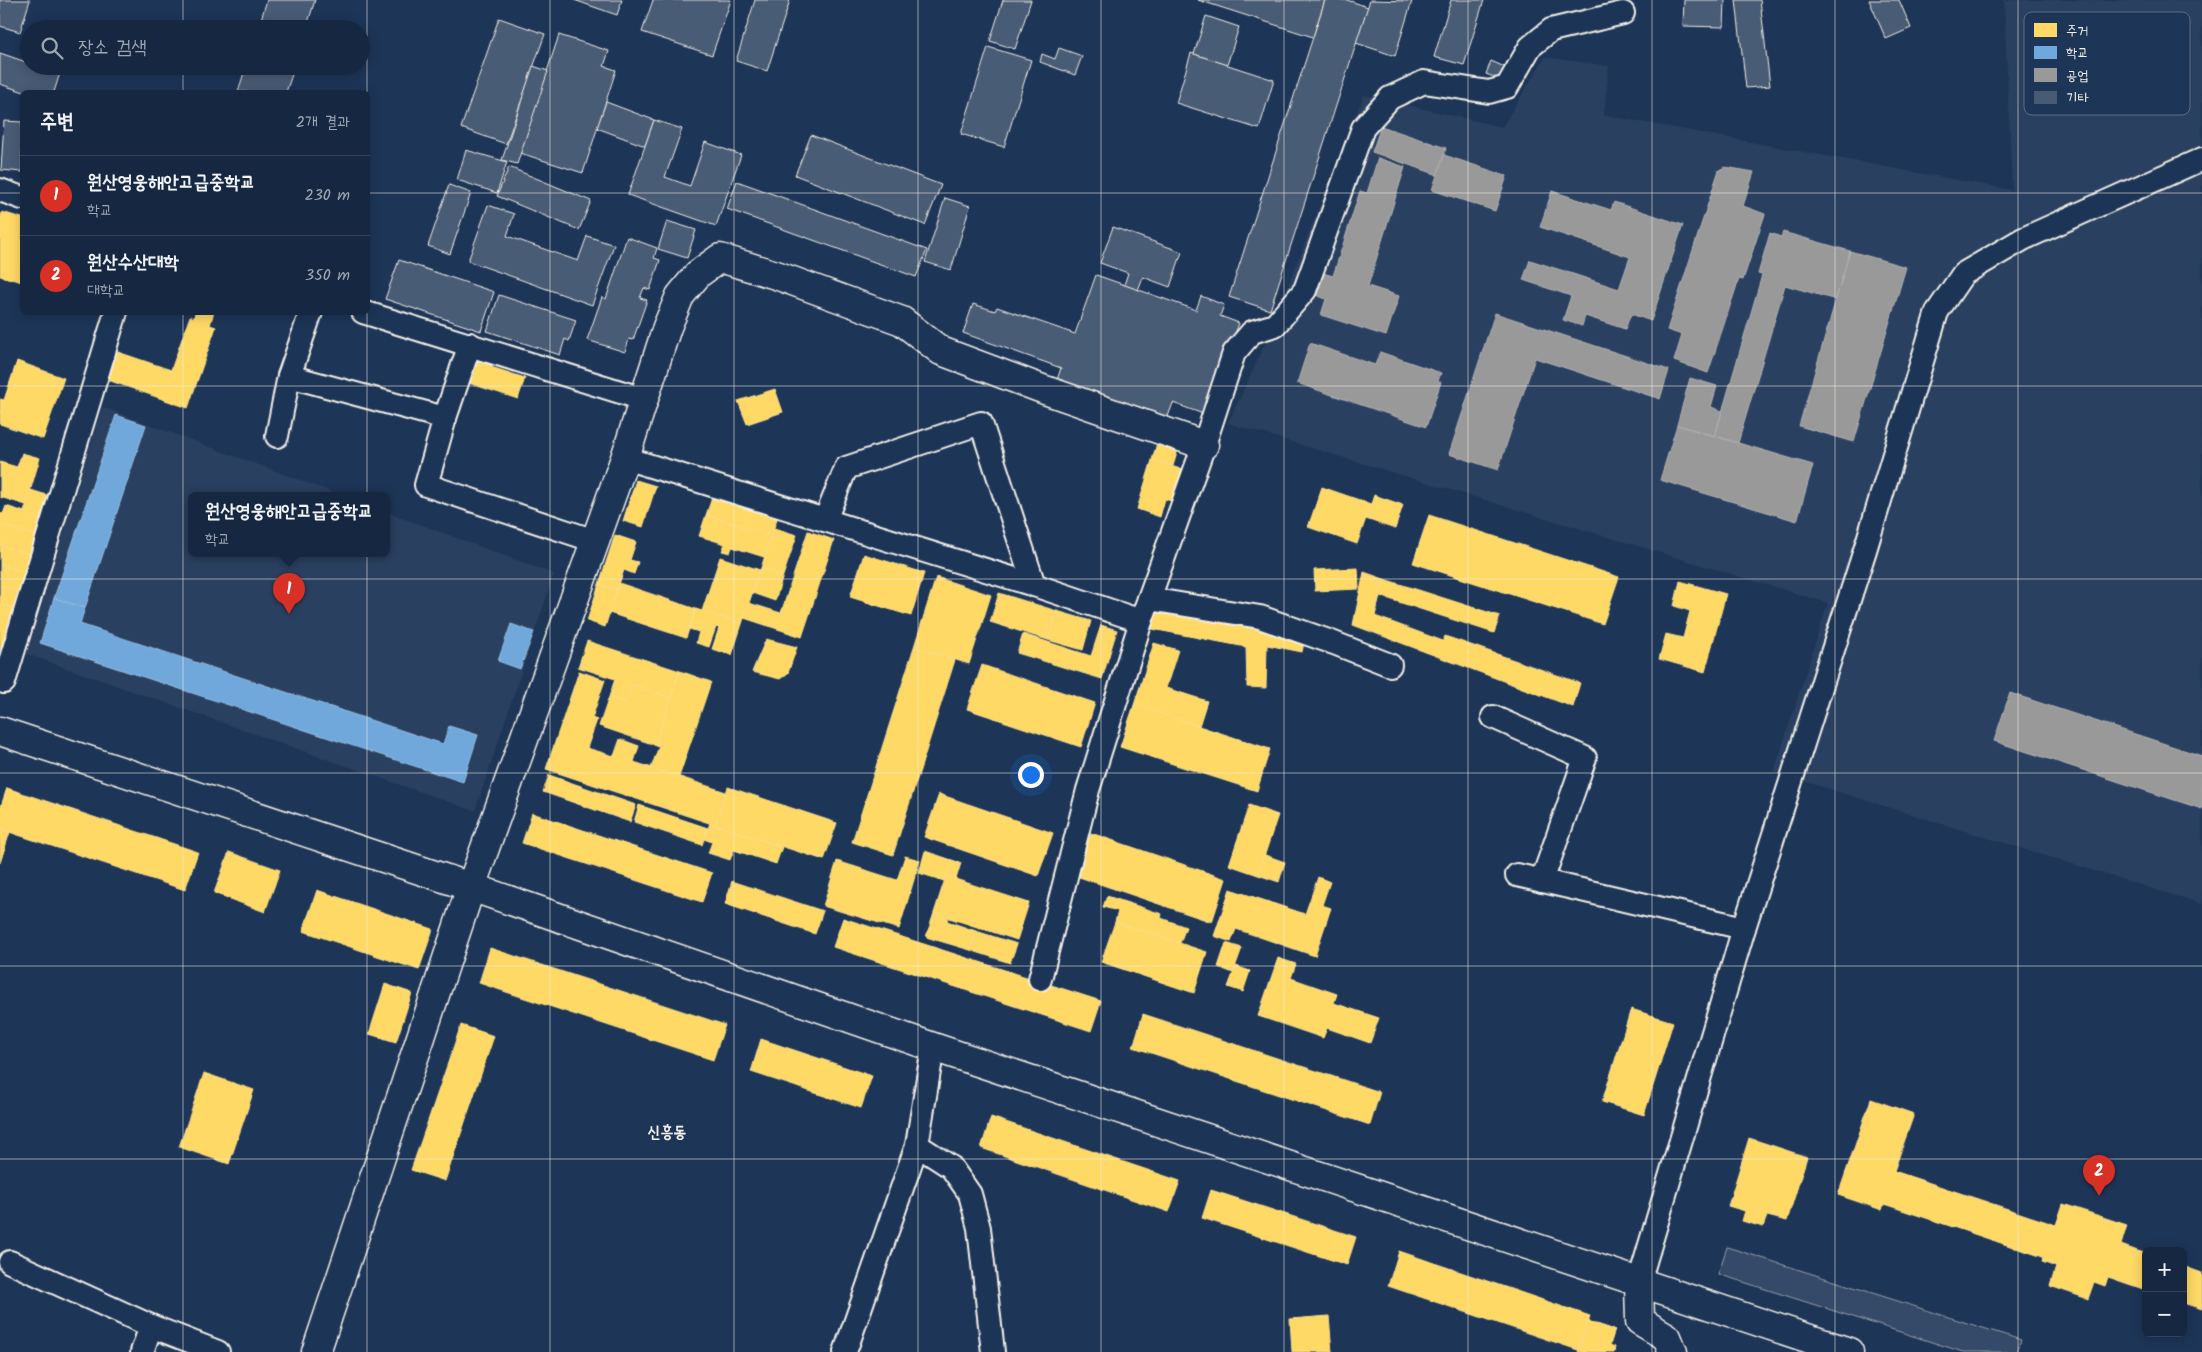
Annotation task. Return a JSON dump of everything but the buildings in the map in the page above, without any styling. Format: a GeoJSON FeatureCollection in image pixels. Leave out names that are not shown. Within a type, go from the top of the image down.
{"type":"FeatureCollection","features":[{"type":"Feature","properties":{"kind":"main road"},"geometry":{"type":"LineString","coordinates":[[316,1352],[471,887],[625,458],[643,399],[680,296],[698,274],[720,258],[776,275],[902,321],[940,351],[1045,390],[1204,445]]}},
{"type":"Feature","properties":{"kind":"main road"},"geometry":{"type":"LineString","coordinates":[[0,731],[471,887],[933,1047],[1849,1352]]}},
{"type":"Feature","properties":{"kind":"main road"},"geometry":{"type":"LineString","coordinates":[[1639,1282],[1640,1321],[1667,1337],[1673,1352]]}},
{"type":"Feature","properties":{"kind":"street"},"geometry":{"type":"LineString","coordinates":[[1040,979],[1088,790],[1141,621],[1204,445],[1234,353],[1252,332],[1275,325],[1305,290],[1362,128],[1390,98],[1424,82],[1489,92],[1507,87],[1530,47],[1550,30],[1624,13]]}},
{"type":"Feature","properties":{"kind":"street"},"geometry":{"type":"LineString","coordinates":[[1639,1282],[1744,928],[1865,550],[1936,312],[1963,274],[2023,239],[2202,159]]}},
{"type":"Feature","properties":{"kind":"street"},"geometry":{"type":"LineString","coordinates":[[0,190],[20,197]]}},
{"type":"Feature","properties":{"kind":"street"},"geometry":{"type":"LineString","coordinates":[[370,314],[643,399]]}},
{"type":"Feature","properties":{"kind":"street"},"geometry":{"type":"LineString","coordinates":[[4,682],[115,315]]}},
{"type":"Feature","properties":{"kind":"street"},"geometry":{"type":"LineString","coordinates":[[277,436],[289,376],[310,315]]}},
{"type":"Feature","properties":{"kind":"street"},"geometry":{"type":"LineString","coordinates":[[470,344],[445,418],[426,485],[595,541]]}},
{"type":"Feature","properties":{"kind":"street"},"geometry":{"type":"LineString","coordinates":[[289,376],[445,418]]}},
{"type":"Feature","properties":{"kind":"street"},"geometry":{"type":"LineString","coordinates":[[825,520],[846,468],[981,423],[1034,584]]}},
{"type":"Feature","properties":{"kind":"street"},"geometry":{"type":"LineString","coordinates":[[625,458],[1034,584],[1141,621]]}},
{"type":"Feature","properties":{"kind":"street"},"geometry":{"type":"LineString","coordinates":[[1149,599],[1260,618],[1334,643],[1390,665]]}},
{"type":"Feature","properties":{"kind":"street"},"geometry":{"type":"LineString","coordinates":[[1493,717],[1585,758],[1542,881]]}},
{"type":"Feature","properties":{"kind":"street"},"geometry":{"type":"LineString","coordinates":[[1517,875],[1744,928]]}},
{"type":"Feature","properties":{"kind":"street"},"geometry":{"type":"LineString","coordinates":[[845,1352],[917,1145],[933,1047]]}},
{"type":"Feature","properties":{"kind":"street"},"geometry":{"type":"LineString","coordinates":[[917,1145],[952,1167],[970,1194],[979,1228],[993,1352]]}},
{"type":"Feature","properties":{"kind":"street"},"geometry":{"type":"LineString","coordinates":[[10,1262],[151,1326],[218,1352]]}},
{"type":"Feature","properties":{"kind":"street"},"geometry":{"type":"LineString","coordinates":[[142,1352],[151,1326]]}},
{"type":"Feature","properties":{"kind":"shaded area"},"geometry":{"type":"Polygon","coordinates":[[[2004,0],[2202,0],[2202,904],[1774,772],[1828,603],[1228,423],[1261,353],[1364,95],[1502,127],[1545,57],[1609,66],[1604,115],[2012,190],[2004,0]]]}},
{"type":"Feature","properties":{"kind":"shaded area"},"geometry":{"type":"Polygon","coordinates":[[[102,407],[332,492],[188,492],[188,557],[390,557],[390,513],[554,574],[475,811],[26,654],[102,407]]]}},
{"type":"Feature","properties":{"kind":"shaded area"},"geometry":{"type":"Polygon","coordinates":[[[1727,1247],[2021,1340],[2017,1352],[1963,1352],[1718,1274],[1727,1247]]]}},
{"type":"Feature","properties":{"kind":"place","name":"원산영웅해안고급중학교"},"geometry":{"type":"Point","coordinates":[289,614]}},
{"type":"Feature","properties":{"kind":"place","name":"원산수산대학"},"geometry":{"type":"Point","coordinates":[2099,1196]}},
{"type":"Feature","properties":{"kind":"district","name":"신흥동"},"geometry":{"type":"Point","coordinates":[667,1132]}}]}
